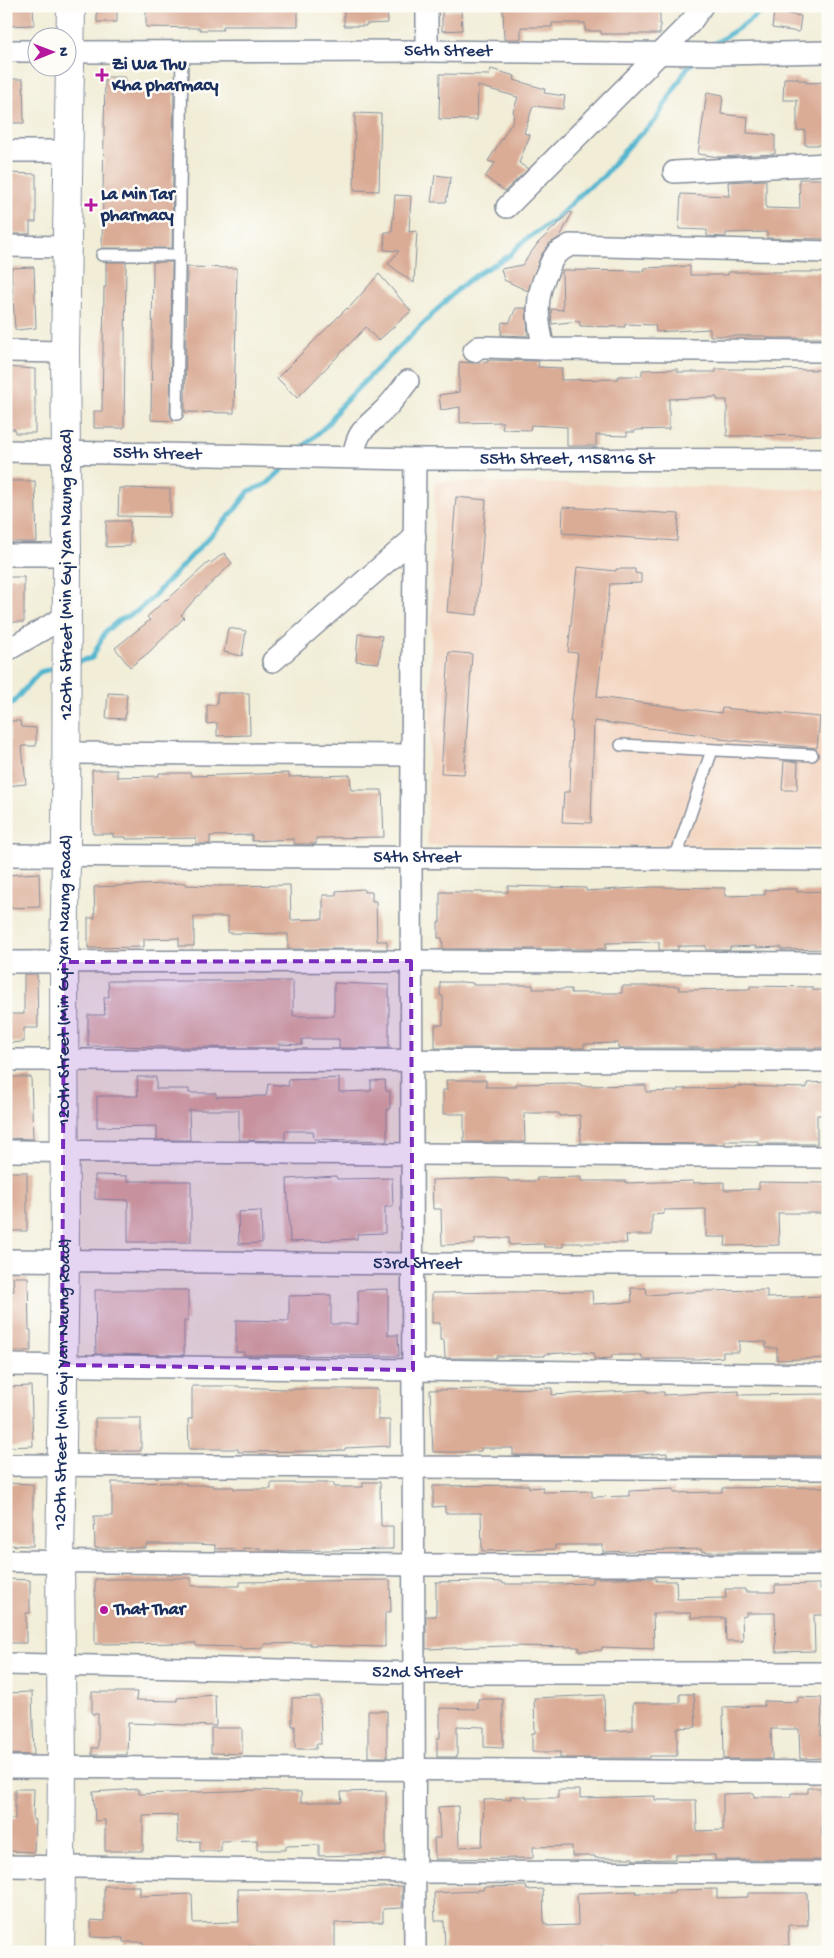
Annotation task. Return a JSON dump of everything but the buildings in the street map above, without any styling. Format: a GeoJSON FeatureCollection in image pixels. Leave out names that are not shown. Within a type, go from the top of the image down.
{"type":"FeatureCollection","features":[{"type":"Feature","properties":{"kind":"main road","name":"120th Street (Min Gyi Yan Naung Road)"},"geometry":{"type":"LineString","coordinates":[[70,28],[71,6]]}},
{"type":"Feature","properties":{"kind":"main road","name":"120th Street (Min Gyi Yan Naung Road)"},"geometry":{"type":"LineString","coordinates":[[60,1952],[62,1768],[60,1561],[64,1260],[64,962],[68,555],[68,452],[65,352],[69,78]]}},
{"type":"Feature","properties":{"kind":"street"},"geometry":{"type":"LineString","coordinates":[[427,6],[427,51]]}},
{"type":"Feature","properties":{"kind":"street"},"geometry":{"type":"LineString","coordinates":[[507,207],[670,52],[702,6]]}},
{"type":"Feature","properties":{"kind":"street"},"geometry":{"type":"LineString","coordinates":[[6,51],[28,51]]}},
{"type":"Feature","properties":{"kind":"street","name":"56th Street"},"geometry":{"type":"LineString","coordinates":[[78,52],[828,52]]}},
{"type":"Feature","properties":{"kind":"street"},"geometry":{"type":"LineString","coordinates":[[6,151],[68,151]]}},
{"type":"Feature","properties":{"kind":"street"},"geometry":{"type":"LineString","coordinates":[[674,172],[828,164]]}},
{"type":"Feature","properties":{"kind":"street"},"geometry":{"type":"LineString","coordinates":[[544,349],[538,325],[537,300],[553,259],[570,245],[828,252]]}},
{"type":"Feature","properties":{"kind":"street"},"geometry":{"type":"LineString","coordinates":[[6,246],[66,247]]}},
{"type":"Feature","properties":{"kind":"street"},"geometry":{"type":"LineString","coordinates":[[474,351],[479,347],[828,351]]}},
{"type":"Feature","properties":{"kind":"street"},"geometry":{"type":"LineString","coordinates":[[6,350],[65,352]]}},
{"type":"Feature","properties":{"kind":"street"},"geometry":{"type":"LineString","coordinates":[[353,457],[356,441],[364,427],[383,412],[408,381]]}},
{"type":"Feature","properties":{"kind":"street","name":"55th Street"},"geometry":{"type":"LineString","coordinates":[[6,451],[308,457]]}},
{"type":"Feature","properties":{"kind":"street","name":"55th Street, 115&116 St"},"geometry":{"type":"LineString","coordinates":[[308,457],[828,460]]}},
{"type":"Feature","properties":{"kind":"street"},"geometry":{"type":"LineString","coordinates":[[415,458],[411,858],[415,1952]]}},
{"type":"Feature","properties":{"kind":"street"},"geometry":{"type":"LineString","coordinates":[[273,661],[415,537]]}},
{"type":"Feature","properties":{"kind":"street"},"geometry":{"type":"LineString","coordinates":[[6,555],[68,555]]}},
{"type":"Feature","properties":{"kind":"street"},"geometry":{"type":"LineString","coordinates":[[6,651],[67,626]]}},
{"type":"Feature","properties":{"kind":"street"},"geometry":{"type":"LineString","coordinates":[[66,753],[412,755]]}},
{"type":"Feature","properties":{"kind":"street","name":"54th Street"},"geometry":{"type":"LineString","coordinates":[[6,855],[828,860]]}},
{"type":"Feature","properties":{"kind":"street"},"geometry":{"type":"LineString","coordinates":[[6,962],[828,963]]}},
{"type":"Feature","properties":{"kind":"street"},"geometry":{"type":"LineString","coordinates":[[6,1060],[828,1061]]}},
{"type":"Feature","properties":{"kind":"street"},"geometry":{"type":"LineString","coordinates":[[6,1151],[828,1157]]}},
{"type":"Feature","properties":{"kind":"street","name":"53rd Street"},"geometry":{"type":"LineString","coordinates":[[6,1260],[412,1264],[828,1264]]}},
{"type":"Feature","properties":{"kind":"street"},"geometry":{"type":"LineString","coordinates":[[6,1365],[828,1375]]}},
{"type":"Feature","properties":{"kind":"street"},"geometry":{"type":"LineString","coordinates":[[6,1465],[828,1469]]}},
{"type":"Feature","properties":{"kind":"street"},"geometry":{"type":"LineString","coordinates":[[6,1561],[414,1565],[828,1565]]}},
{"type":"Feature","properties":{"kind":"street","name":"52nd Street"},"geometry":{"type":"LineString","coordinates":[[6,1664],[414,1673],[828,1673]]}},
{"type":"Feature","properties":{"kind":"street"},"geometry":{"type":"LineString","coordinates":[[6,1767],[828,1772]]}},
{"type":"Feature","properties":{"kind":"street"},"geometry":{"type":"LineString","coordinates":[[6,1866],[415,1872],[828,1873]]}},
{"type":"Feature","properties":{"kind":"lane"},"geometry":{"type":"LineString","coordinates":[[177,414],[182,52]]}},
{"type":"Feature","properties":{"kind":"lane"},"geometry":{"type":"LineString","coordinates":[[102,255],[178,255]]}},
{"type":"Feature","properties":{"kind":"lane"},"geometry":{"type":"LineString","coordinates":[[620,745],[812,755]]}},
{"type":"Feature","properties":{"kind":"lane"},"geometry":{"type":"LineString","coordinates":[[675,859],[712,750]]}},
{"type":"Feature","properties":{"kind":"highlighted area"},"geometry":{"type":"Polygon","coordinates":[[[411,961],[413,1370],[62,1365],[64,962],[411,961]]]}},
{"type":"Feature","properties":{"kind":"shaded area"},"geometry":{"type":"Polygon","coordinates":[[[435,481],[828,490],[828,847],[427,845],[435,481]]]}},
{"type":"Feature","properties":{"kind":"waterway"},"geometry":{"type":"LineString","coordinates":[[709,47],[769,6]]}},
{"type":"Feature","properties":{"kind":"waterway"},"geometry":{"type":"LineString","coordinates":[[300,450],[328,424],[339,408],[363,383],[458,289],[476,275],[510,255],[524,241],[556,219],[586,189],[603,177],[628,146],[655,121],[687,68],[696,60]]}},
{"type":"Feature","properties":{"kind":"waterway"},"geometry":{"type":"LineString","coordinates":[[76,662],[92,658],[105,632],[118,621],[136,612],[150,600],[234,511],[249,491],[267,484],[289,463]]}},
{"type":"Feature","properties":{"kind":"waterway"},"geometry":{"type":"LineString","coordinates":[[6,710],[40,672],[58,667]]}},
{"type":"Feature","properties":{"kind":"place","name":"Zi Wa Thu Kha pharmacy"},"geometry":{"type":"Point","coordinates":[102,75]}},
{"type":"Feature","properties":{"kind":"place","name":"La Min Tar pharmacy"},"geometry":{"type":"Point","coordinates":[91,205]}},
{"type":"Feature","properties":{"kind":"place","name":"That Thar"},"geometry":{"type":"Point","coordinates":[104,1610]}}]}
